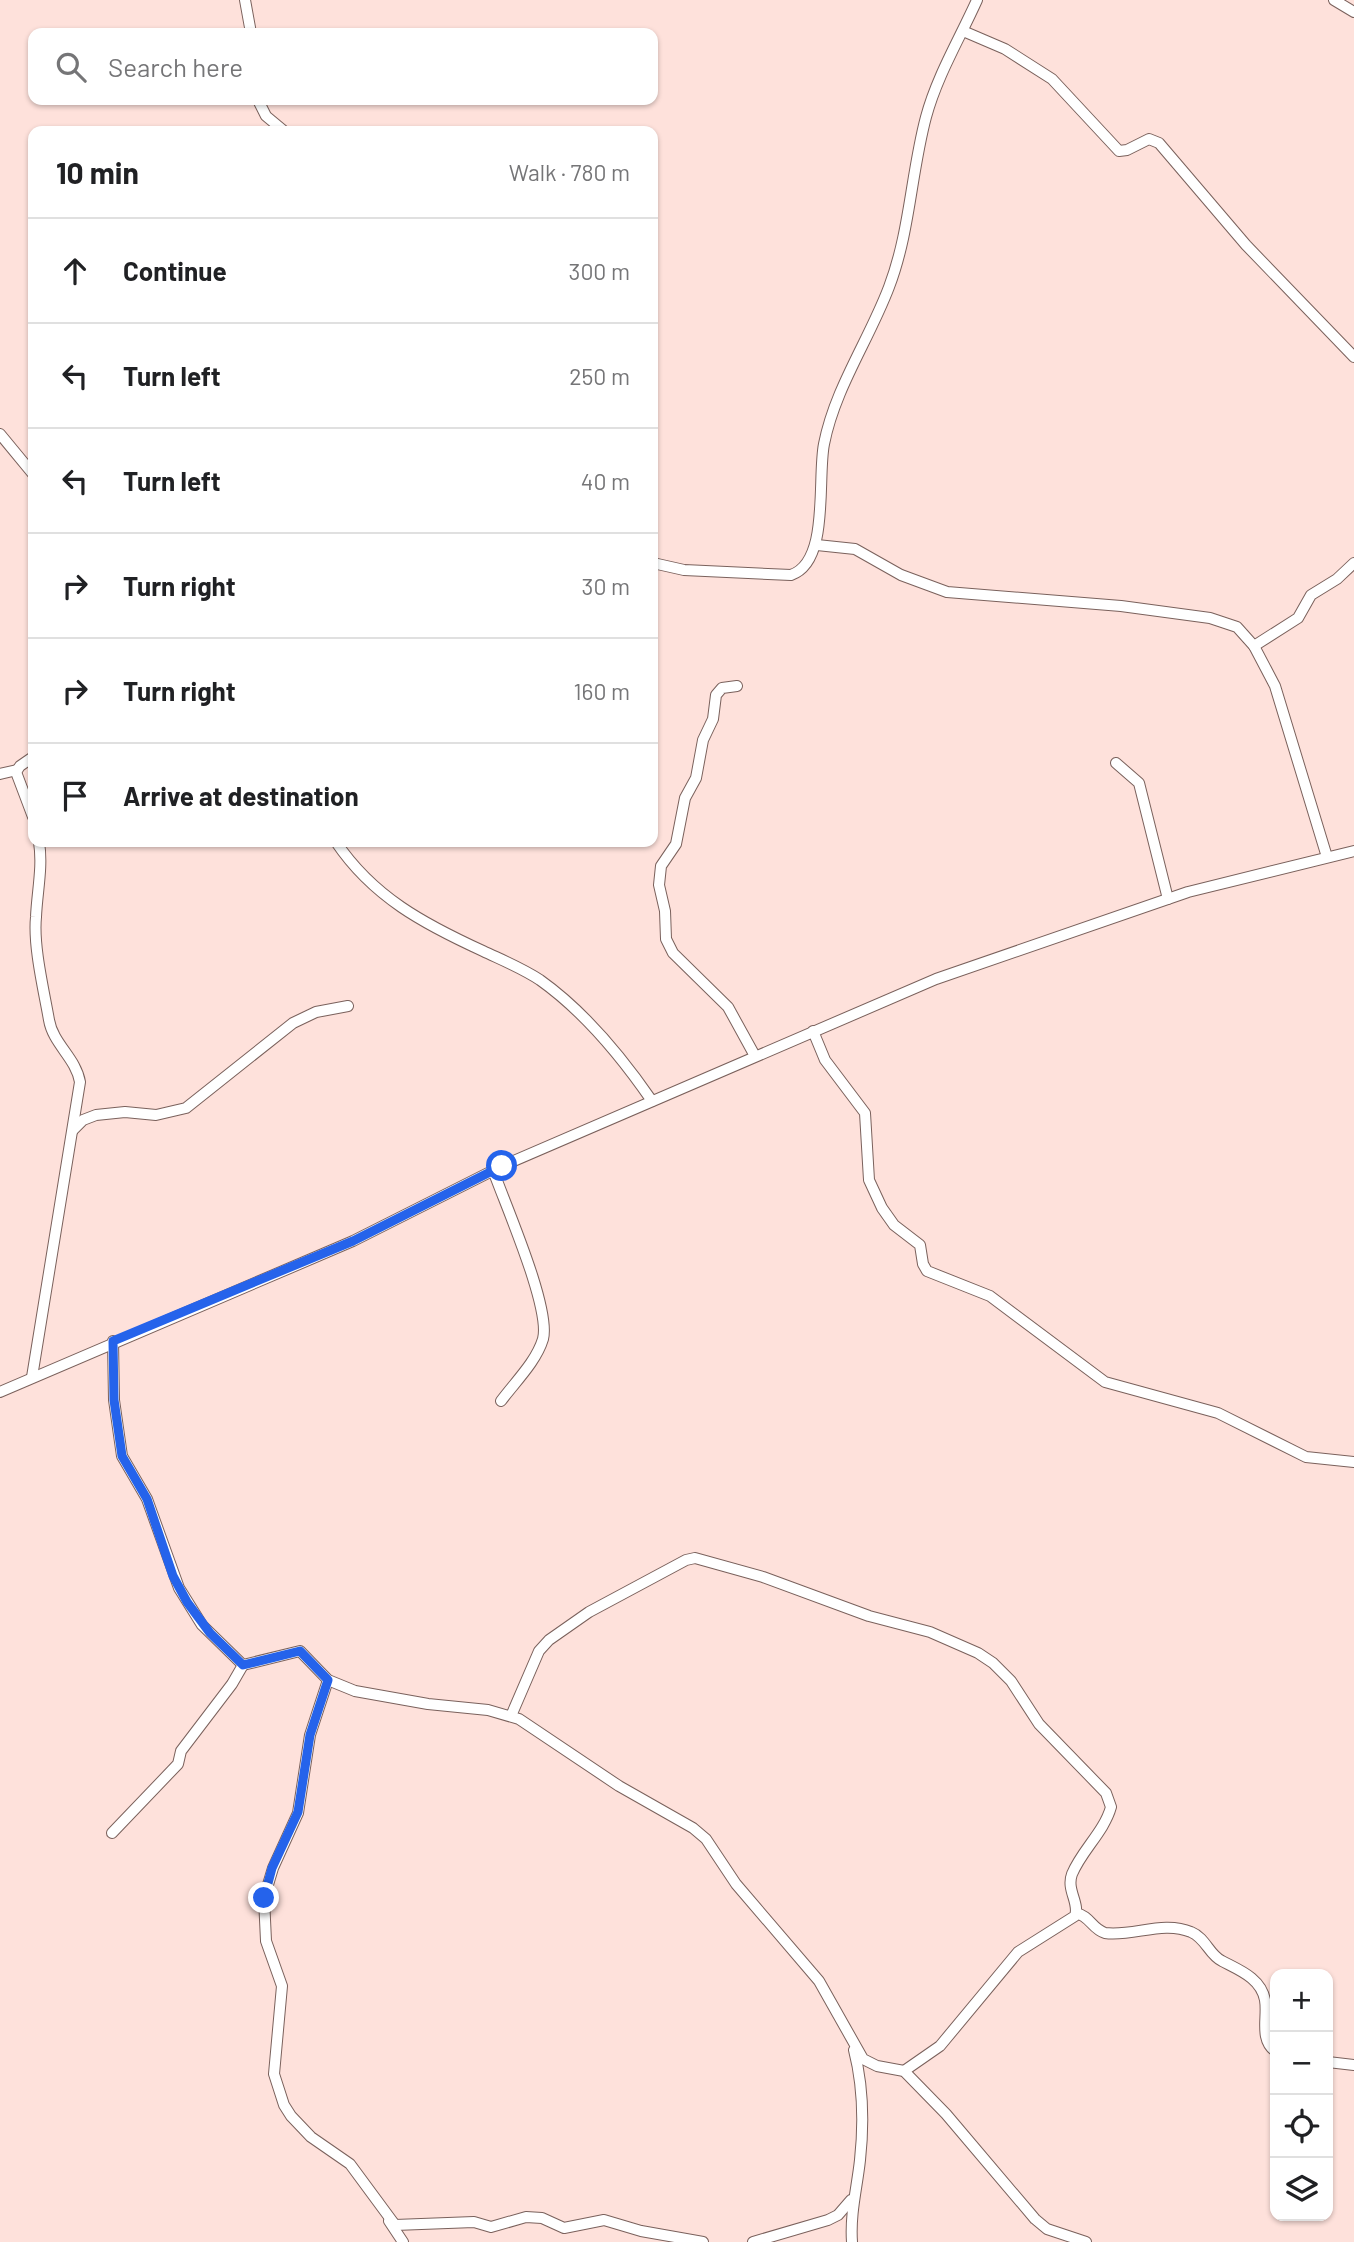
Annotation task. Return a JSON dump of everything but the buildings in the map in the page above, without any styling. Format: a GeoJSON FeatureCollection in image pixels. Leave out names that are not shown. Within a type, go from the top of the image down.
{"type":"FeatureCollection","features":[{"type":"Feature","properties":{"kind":"street"},"geometry":{"type":"LineString","coordinates":[[245,0],[250,28]]}},
{"type":"Feature","properties":{"kind":"street"},"geometry":{"type":"LineString","coordinates":[[658,564],[684,569],[791,575],[809,562],[817,545],[820,468],[829,422],[890,286],[906,224],[926,117],[938,83],[977,0]]}},
{"type":"Feature","properties":{"kind":"street"},"geometry":{"type":"LineString","coordinates":[[1334,0],[1354,12]]}},
{"type":"Feature","properties":{"kind":"street"},"geometry":{"type":"LineString","coordinates":[[963,31],[1005,50],[1052,79],[1115,148],[1127,150],[1149,139],[1159,143],[1246,244],[1354,357]]}},
{"type":"Feature","properties":{"kind":"street"},"geometry":{"type":"LineString","coordinates":[[260,105],[265,116],[278,126]]}},
{"type":"Feature","properties":{"kind":"street"},"geometry":{"type":"LineString","coordinates":[[0,434],[28,468]]}},
{"type":"Feature","properties":{"kind":"street"},"geometry":{"type":"LineString","coordinates":[[817,545],[855,549],[901,575],[947,592],[1121,606],[1220,621],[1237,627],[1254,646],[1275,687],[1326,857]]}},
{"type":"Feature","properties":{"kind":"street"},"geometry":{"type":"LineString","coordinates":[[1254,646],[1298,618],[1311,595],[1342,576],[1354,563]]}},
{"type":"Feature","properties":{"kind":"street"},"geometry":{"type":"LineString","coordinates":[[737,685],[722,688],[716,695],[713,719],[704,740],[696,778],[685,798],[676,844],[661,866],[659,885],[666,911],[666,939],[673,953],[728,1007],[755,1056]]}},
{"type":"Feature","properties":{"kind":"street"},"geometry":{"type":"LineString","coordinates":[[0,774],[17,770],[28,761]]}},
{"type":"Feature","properties":{"kind":"street"},"geometry":{"type":"LineString","coordinates":[[1116,763],[1139,783],[1168,899]]}},
{"type":"Feature","properties":{"kind":"street"},"geometry":{"type":"LineString","coordinates":[[17,770],[18,781],[28,805]]}},
{"type":"Feature","properties":{"kind":"street"},"geometry":{"type":"LineString","coordinates":[[32,1377],[80,1082],[76,1066],[54,1035],[48,1018],[36,934],[39,847]]}},
{"type":"Feature","properties":{"kind":"street"},"geometry":{"type":"LineString","coordinates":[[340,847],[364,879],[406,913],[514,965],[540,980],[572,1006],[633,1073],[652,1101]]}},
{"type":"Feature","properties":{"kind":"street"},"geometry":{"type":"LineString","coordinates":[[0,1392],[113,1341],[353,1241],[492,1170],[936,979],[1168,899],[1354,851]]}},
{"type":"Feature","properties":{"kind":"street"},"geometry":{"type":"LineString","coordinates":[[71,1134],[80,1122],[96,1115],[125,1112],[156,1115],[191,1105],[293,1023],[316,1012],[348,1006]]}},
{"type":"Feature","properties":{"kind":"street"},"geometry":{"type":"LineString","coordinates":[[813,1031],[825,1060],[865,1112],[869,1180],[882,1208],[894,1225],[920,1245],[927,1271],[990,1296],[1105,1382],[1218,1413],[1306,1457],[1354,1462]]}},
{"type":"Feature","properties":{"kind":"street"},"geometry":{"type":"LineString","coordinates":[[492,1170],[538,1295],[544,1329],[539,1348],[501,1401]]}},
{"type":"Feature","properties":{"kind":"street"},"geometry":{"type":"LineString","coordinates":[[113,1341],[114,1400],[122,1456],[147,1499],[173,1576],[187,1602],[210,1633],[243,1665]]}},
{"type":"Feature","properties":{"kind":"street"},"geometry":{"type":"LineString","coordinates":[[511,1716],[539,1651],[549,1640],[589,1612],[686,1560],[695,1558],[724,1564],[869,1616],[930,1632],[993,1663],[1011,1681],[1039,1724],[1091,1775],[1110,1799],[1109,1814],[1072,1875],[1070,1888],[1076,1913]]}},
{"type":"Feature","properties":{"kind":"street"},"geometry":{"type":"LineString","coordinates":[[112,1833],[178,1764],[181,1751],[232,1684],[243,1665],[300,1651],[328,1680],[373,1695],[511,1716],[628,1791],[693,1828],[706,1839],[736,1884],[819,1980],[852,2042],[867,2062],[904,2071],[946,2114],[1035,2219],[1047,2229],[1086,2242]]}},
{"type":"Feature","properties":{"kind":"street"},"geometry":{"type":"LineString","coordinates":[[328,1680],[310,1735],[298,1812],[272,1868],[264,1898],[266,1941],[282,1986],[274,2074],[284,2105],[291,2116],[311,2137],[350,2164],[404,2242]]}},
{"type":"Feature","properties":{"kind":"street"},"geometry":{"type":"LineString","coordinates":[[1076,1913],[1085,1916],[1096,1929],[1105,1933],[1168,1927],[1195,1934],[1218,1958],[1240,1969],[1259,1986],[1266,2003],[1267,2041],[1270,2045]]}},
{"type":"Feature","properties":{"kind":"street"},"geometry":{"type":"LineString","coordinates":[[904,2071],[940,2046],[1018,1952],[1056,1931],[1076,1913]]}},
{"type":"Feature","properties":{"kind":"street"},"geometry":{"type":"LineString","coordinates":[[852,2042],[862,2103],[861,2156],[852,2197],[852,2242]]}},
{"type":"Feature","properties":{"kind":"street"},"geometry":{"type":"LineString","coordinates":[[1333,2063],[1354,2066]]}},
{"type":"Feature","properties":{"kind":"street"},"geometry":{"type":"LineString","coordinates":[[753,2242],[828,2220],[847,2206],[852,2197]]}},
{"type":"Feature","properties":{"kind":"street"},"geometry":{"type":"LineString","coordinates":[[389,2221],[402,2226],[464,2222],[491,2227],[526,2217],[541,2218],[564,2228],[604,2220],[632,2230],[703,2242]]}},
{"type":"Feature","properties":{"kind":"route"},"geometry":{"type":"LineString","coordinates":[[264,1898],[272,1868],[291,1833],[298,1812],[305,1779],[307,1748],[328,1680],[300,1651],[287,1651],[243,1665],[202,1625],[187,1602],[173,1576],[147,1499],[122,1456],[114,1400],[113,1341],[353,1241],[502,1166]]}}]}
